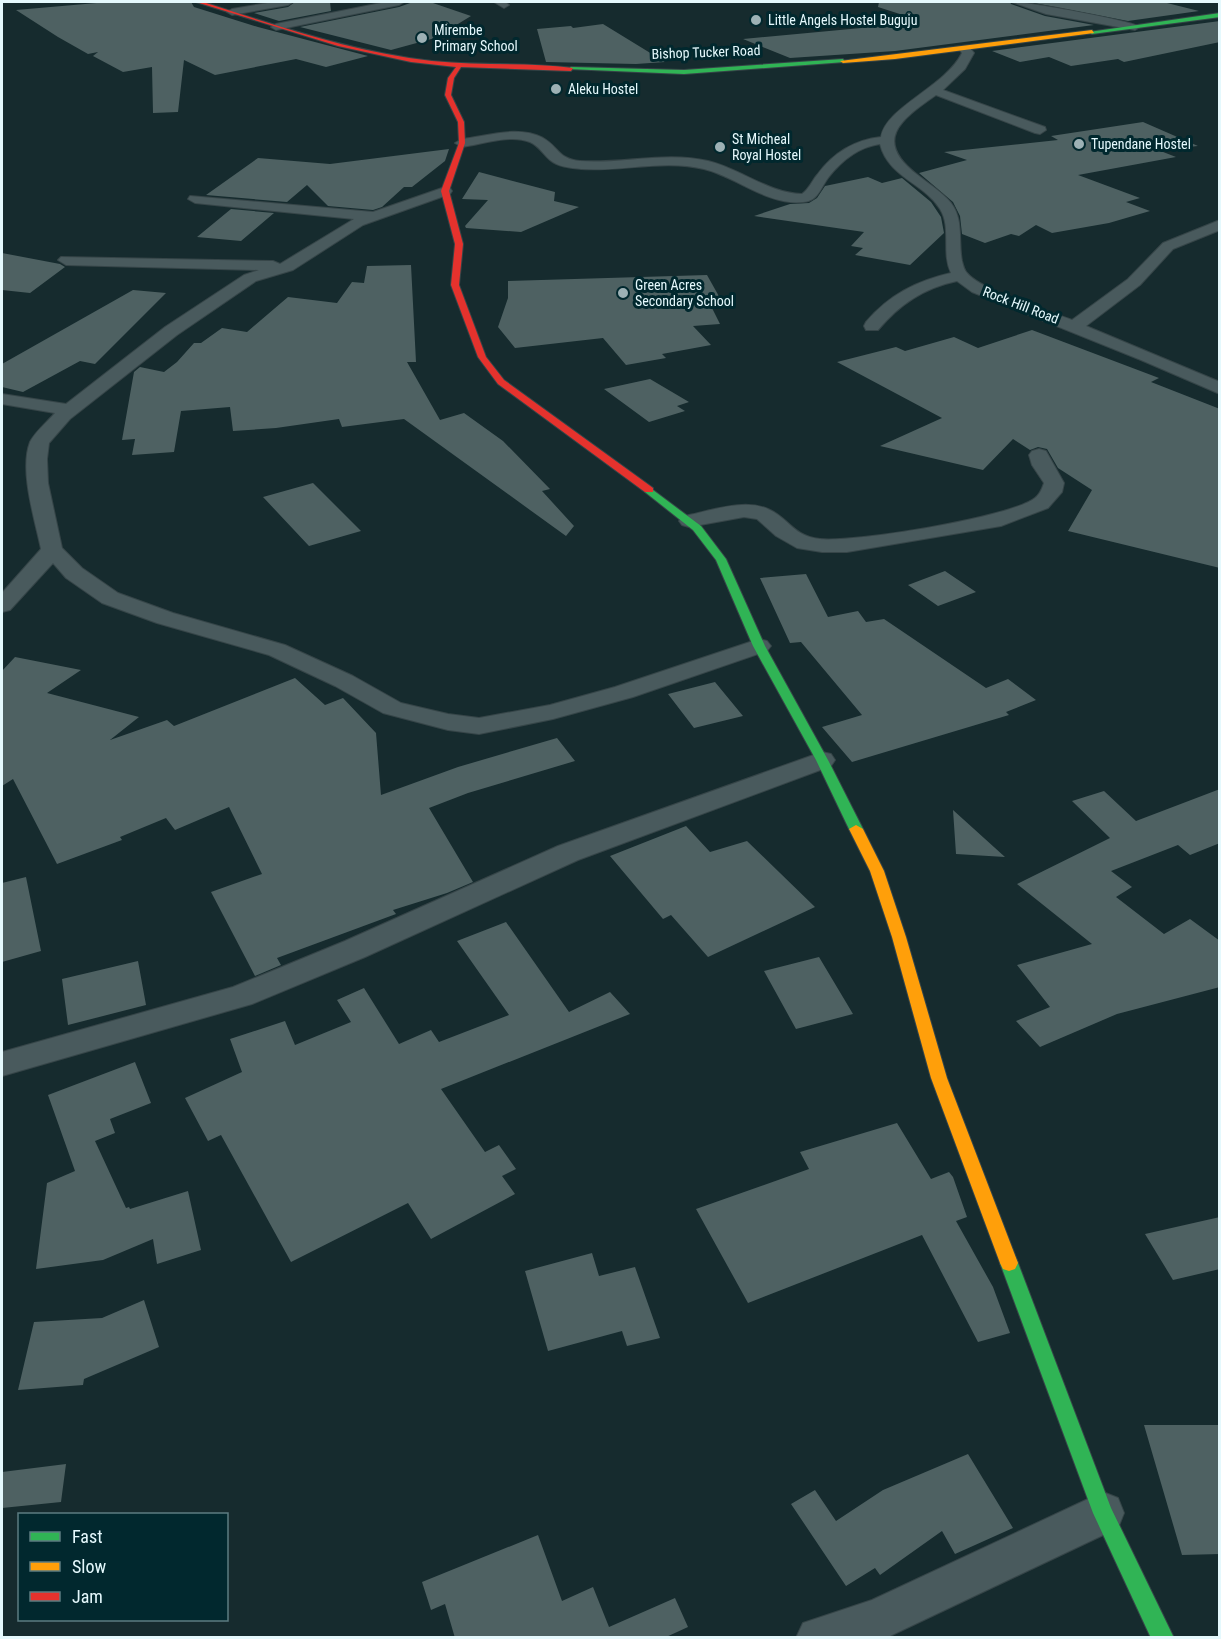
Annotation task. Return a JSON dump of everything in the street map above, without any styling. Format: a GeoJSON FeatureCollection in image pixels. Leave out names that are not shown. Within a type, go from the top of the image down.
{"type":"FeatureCollection","features":[{"type":"Feature","properties":{"kind":"street","name":"Bishop Tucker Road"},"geometry":{"type":"LineString","coordinates":[[199,2],[276,27],[360,50],[459,66],[684,72],[884,58],[1220,15]]}},
{"type":"Feature","properties":{"kind":"street"},"geometry":{"type":"LineString","coordinates":[[232,12],[288,2]]}},
{"type":"Feature","properties":{"kind":"street"},"geometry":{"type":"LineString","coordinates":[[276,27],[399,2]]}},
{"type":"Feature","properties":{"kind":"street"},"geometry":{"type":"LineString","coordinates":[[1017,2],[1046,10],[1095,17],[1135,27]]}},
{"type":"Feature","properties":{"kind":"street"},"geometry":{"type":"LineString","coordinates":[[872,326],[887,307],[912,291],[932,281],[961,276],[951,252],[952,224],[948,210],[938,197],[892,158],[887,140],[891,124],[900,114],[936,92],[966,62],[968,54],[965,49]]}},
{"type":"Feature","properties":{"kind":"street"},"geometry":{"type":"LineString","coordinates":[[459,66],[451,78],[448,95],[460,123],[462,143],[445,191],[459,244],[456,285],[467,321],[483,357],[501,382],[665,501],[689,522],[721,559],[759,646],[822,760],[877,871],[939,1078],[1103,1513],[1163,1638]]}},
{"type":"Feature","properties":{"kind":"street"},"geometry":{"type":"LineString","coordinates":[[936,92],[1040,130]]}},
{"type":"Feature","properties":{"kind":"street"},"geometry":{"type":"LineString","coordinates":[[462,143],[512,136],[526,137],[539,142],[557,160],[579,165],[616,165],[662,160],[686,162],[726,171],[782,195],[805,198],[812,193],[822,176],[853,148],[887,140]]}},
{"type":"Feature","properties":{"kind":"street"},"geometry":{"type":"LineString","coordinates":[[445,191],[358,222],[287,267],[250,278],[171,331],[70,410],[40,442],[37,459],[38,483],[52,550],[74,573],[110,598],[165,618],[277,650],[344,681],[392,708],[420,716],[479,726],[553,712],[624,692],[759,646]]}},
{"type":"Feature","properties":{"kind":"street"},"geometry":{"type":"LineString","coordinates":[[195,199],[372,216]]}},
{"type":"Feature","properties":{"kind":"street"},"geometry":{"type":"LineString","coordinates":[[1075,326],[1134,282],[1168,246],[1220,224]]}},
{"type":"Feature","properties":{"kind":"street"},"geometry":{"type":"LineString","coordinates":[[66,260],[287,267]]}},
{"type":"Feature","properties":{"kind":"street","name":"Rock Hill Road"},"geometry":{"type":"LineString","coordinates":[[961,276],[978,289],[1075,326],[1220,389]]}},
{"type":"Feature","properties":{"kind":"street"},"geometry":{"type":"LineString","coordinates":[[2,399],[70,410]]}},
{"type":"Feature","properties":{"kind":"street"},"geometry":{"type":"LineString","coordinates":[[689,522],[744,511],[762,514],[783,532],[805,543],[822,546],[848,546],[878,542],[994,522],[1041,504],[1052,492],[1054,483],[1042,465],[1039,455]]}},
{"type":"Feature","properties":{"kind":"street"},"geometry":{"type":"LineString","coordinates":[[2,605],[52,550]]}},
{"type":"Feature","properties":{"kind":"street"},"geometry":{"type":"LineString","coordinates":[[2,1064],[241,996],[355,949],[568,853],[822,760]]}},
{"type":"Feature","properties":{"kind":"street"},"geometry":{"type":"LineString","coordinates":[[818,1638],[877,1620],[1103,1513]]}},
{"type":"Feature","properties":{"kind":"building"},"geometry":{"type":"Polygon","coordinates":[[[108,2],[191,2],[194,7],[258,27],[368,56],[326,67],[296,59],[215,75],[184,60],[178,112],[153,113],[152,67],[123,72],[93,56],[98,52],[88,54],[16,10],[108,2]]]}},
{"type":"Feature","properties":{"kind":"building"},"geometry":{"type":"Polygon","coordinates":[[[295,2],[330,2],[331,11],[279,21],[254,13],[288,7],[295,2]]]}},
{"type":"Feature","properties":{"kind":"building"},"geometry":{"type":"Polygon","coordinates":[[[413,2],[430,2],[471,16],[435,38],[391,50],[300,27],[399,7],[413,2]]]}},
{"type":"Feature","properties":{"kind":"building"},"geometry":{"type":"Polygon","coordinates":[[[879,2],[1010,2],[1045,16],[1094,25],[895,51],[790,58],[743,39],[872,27],[854,21],[854,19],[906,16],[878,7],[879,2]]]}},
{"type":"Feature","properties":{"kind":"building"},"geometry":{"type":"Polygon","coordinates":[[[1029,2],[1163,2],[1199,11],[1128,21],[1029,2]]]}},
{"type":"Feature","properties":{"kind":"building"},"geometry":{"type":"Polygon","coordinates":[[[1220,21],[1220,42],[1124,62],[1118,59],[1071,66],[1049,57],[1020,62],[992,51],[1220,21]]]}},
{"type":"Feature","properties":{"kind":"building"},"geometry":{"type":"Polygon","coordinates":[[[603,24],[665,62],[636,64],[546,62],[537,29],[603,24]]]}},
{"type":"Feature","properties":{"kind":"building"},"geometry":{"type":"Polygon","coordinates":[[[1143,122],[1198,146],[1158,150],[1176,157],[1078,175],[1140,198],[1126,202],[1150,211],[1109,223],[1052,233],[1036,225],[1019,236],[1011,234],[985,243],[962,234],[960,216],[953,202],[919,173],[967,160],[944,152],[1058,140],[1051,136],[1143,122]]]}},
{"type":"Feature","properties":{"kind":"building"},"geometry":{"type":"Polygon","coordinates":[[[449,149],[445,161],[412,187],[404,187],[382,207],[373,210],[328,206],[307,185],[287,202],[206,195],[258,158],[330,164],[449,149]]]}},
{"type":"Feature","properties":{"kind":"building"},"geometry":{"type":"Polygon","coordinates":[[[479,172],[555,192],[554,201],[579,207],[521,232],[466,228],[465,226],[488,200],[462,199],[479,172]]]}},
{"type":"Feature","properties":{"kind":"building"},"geometry":{"type":"Polygon","coordinates":[[[868,177],[882,183],[902,178],[931,202],[941,217],[944,233],[910,265],[855,255],[863,248],[851,246],[864,232],[754,216],[790,204],[809,203],[817,198],[825,186],[868,177]]]}},
{"type":"Feature","properties":{"kind":"building"},"geometry":{"type":"Polygon","coordinates":[[[231,209],[274,213],[241,241],[197,237],[231,209]]]}},
{"type":"Feature","properties":{"kind":"building"},"geometry":{"type":"Polygon","coordinates":[[[2,253],[60,264],[65,267],[30,293],[2,290],[2,253]]]}},
{"type":"Feature","properties":{"kind":"building"},"geometry":{"type":"Polygon","coordinates":[[[411,265],[416,362],[407,362],[440,420],[464,413],[503,441],[550,489],[542,491],[574,526],[566,536],[404,419],[342,427],[339,419],[276,428],[233,431],[230,407],[181,411],[174,452],[132,455],[135,439],[122,440],[134,372],[140,367],[164,372],[177,362],[194,343],[201,343],[222,328],[247,332],[288,297],[337,303],[352,282],[364,283],[367,266],[411,265]]]}},
{"type":"Feature","properties":{"kind":"building"},"geometry":{"type":"Polygon","coordinates":[[[707,275],[725,307],[712,308],[720,324],[693,326],[711,345],[662,354],[666,358],[626,365],[603,338],[515,348],[498,327],[508,298],[508,281],[707,275]]]}},
{"type":"Feature","properties":{"kind":"building"},"geometry":{"type":"Polygon","coordinates":[[[133,290],[166,293],[95,364],[80,361],[23,392],[2,387],[2,364],[133,290]]]}},
{"type":"Feature","properties":{"kind":"building"},"geometry":{"type":"Polygon","coordinates":[[[1032,330],[1159,378],[1151,382],[1220,409],[1220,568],[1068,531],[1092,490],[1058,468],[1047,449],[1038,447],[1030,450],[1013,439],[983,470],[880,446],[942,418],[837,362],[896,347],[905,351],[954,337],[978,348],[1032,330]]]}},
{"type":"Feature","properties":{"kind":"building"},"geometry":{"type":"Polygon","coordinates":[[[650,379],[689,402],[677,406],[685,411],[649,422],[604,389],[650,379]]]}},
{"type":"Feature","properties":{"kind":"building"},"geometry":{"type":"Polygon","coordinates":[[[313,483],[361,531],[309,546],[263,497],[313,483]]]}},
{"type":"Feature","properties":{"kind":"building"},"geometry":{"type":"Polygon","coordinates":[[[945,571],[976,592],[938,606],[908,585],[945,571]]]}},
{"type":"Feature","properties":{"kind":"building"},"geometry":{"type":"Polygon","coordinates":[[[806,574],[828,617],[858,611],[866,622],[884,619],[986,688],[1008,679],[1036,700],[1006,712],[1009,715],[852,762],[822,727],[862,715],[801,642],[790,643],[760,578],[806,574]]]}},
{"type":"Feature","properties":{"kind":"building"},"geometry":{"type":"Polygon","coordinates":[[[15,657],[81,670],[47,693],[139,717],[110,740],[167,720],[174,726],[295,678],[325,705],[343,698],[376,733],[381,795],[458,767],[557,738],[575,761],[468,793],[429,808],[473,882],[393,910],[396,914],[277,958],[281,965],[255,976],[211,892],[262,874],[229,807],[175,830],[166,818],[120,837],[122,840],[57,864],[13,779],[2,786],[2,671],[15,657]]]}},
{"type":"Feature","properties":{"kind":"building"},"geometry":{"type":"Polygon","coordinates":[[[715,682],[743,716],[694,728],[668,694],[715,682]]]}},
{"type":"Feature","properties":{"kind":"building"},"geometry":{"type":"Polygon","coordinates":[[[1220,789],[1220,843],[1190,855],[1178,845],[1111,871],[1132,887],[1116,897],[1164,934],[1190,919],[1220,941],[1220,987],[1117,1014],[1040,1047],[1016,1021],[1050,1007],[1017,965],[1092,944],[1017,884],[1110,838],[1072,801],[1104,791],[1136,821],[1220,789]]]}},
{"type":"Feature","properties":{"kind":"building"},"geometry":{"type":"Polygon","coordinates":[[[953,810],[1005,857],[956,854],[953,810]]]}},
{"type":"Feature","properties":{"kind":"building"},"geometry":{"type":"Polygon","coordinates":[[[686,826],[710,852],[747,841],[815,907],[708,957],[671,915],[663,919],[610,856],[686,826]]]}},
{"type":"Feature","properties":{"kind":"building"},"geometry":{"type":"Polygon","coordinates":[[[26,877],[41,951],[2,962],[2,883],[26,877]]]}},
{"type":"Feature","properties":{"kind":"building"},"geometry":{"type":"Polygon","coordinates":[[[506,922],[569,1012],[610,992],[630,1014],[441,1089],[485,1152],[499,1145],[516,1169],[502,1176],[515,1194],[431,1239],[408,1203],[291,1262],[221,1135],[208,1141],[185,1098],[242,1072],[230,1039],[285,1021],[295,1045],[351,1022],[337,1000],[364,988],[399,1044],[431,1030],[439,1042],[509,1015],[457,941],[506,922]]]}},
{"type":"Feature","properties":{"kind":"building"},"geometry":{"type":"Polygon","coordinates":[[[819,957],[853,1014],[796,1029],[764,971],[819,957]]]}},
{"type":"Feature","properties":{"kind":"building"},"geometry":{"type":"Polygon","coordinates":[[[138,961],[146,1005],[68,1025],[62,979],[138,961]]]}},
{"type":"Feature","properties":{"kind":"building"},"geometry":{"type":"Polygon","coordinates":[[[135,1062],[151,1103],[110,1119],[115,1133],[95,1141],[126,1208],[130,1209],[188,1191],[201,1250],[157,1264],[153,1239],[103,1260],[36,1269],[47,1183],[75,1171],[48,1095],[135,1062]]]}},
{"type":"Feature","properties":{"kind":"building"},"geometry":{"type":"Polygon","coordinates":[[[897,1123],[931,1179],[949,1172],[953,1177],[967,1217],[956,1221],[993,1287],[1010,1333],[978,1342],[922,1235],[748,1303],[696,1209],[809,1169],[800,1152],[897,1123]]]}},
{"type":"Feature","properties":{"kind":"building"},"geometry":{"type":"Polygon","coordinates":[[[1220,1217],[1220,1269],[1173,1280],[1145,1234],[1220,1217]]]}},
{"type":"Feature","properties":{"kind":"building"},"geometry":{"type":"Polygon","coordinates":[[[592,1253],[599,1276],[635,1267],[660,1338],[627,1346],[622,1331],[548,1351],[525,1271],[592,1253]]]}},
{"type":"Feature","properties":{"kind":"building"},"geometry":{"type":"Polygon","coordinates":[[[144,1300],[159,1347],[84,1379],[83,1385],[18,1390],[34,1322],[102,1318],[144,1300]]]}},
{"type":"Feature","properties":{"kind":"building"},"geometry":{"type":"Polygon","coordinates":[[[1144,1425],[1220,1425],[1220,1554],[1182,1555],[1144,1425]]]}},
{"type":"Feature","properties":{"kind":"building"},"geometry":{"type":"Polygon","coordinates":[[[968,1454],[1013,1528],[955,1554],[942,1531],[880,1575],[875,1568],[846,1586],[791,1504],[815,1490],[836,1521],[883,1490],[968,1454]]]}},
{"type":"Feature","properties":{"kind":"building"},"geometry":{"type":"Polygon","coordinates":[[[66,1464],[61,1502],[2,1508],[2,1472],[66,1464]]]}},
{"type":"Feature","properties":{"kind":"building"},"geometry":{"type":"Polygon","coordinates":[[[538,1535],[562,1601],[593,1587],[609,1627],[675,1598],[688,1627],[664,1638],[455,1638],[445,1604],[431,1610],[422,1582],[538,1535]]]}},
{"type":"Feature","properties":{"kind":"traffic: fast"},"geometry":{"type":"LineString","coordinates":[[1092,32],[1220,15]]}},
{"type":"Feature","properties":{"kind":"traffic: fast"},"geometry":{"type":"LineString","coordinates":[[571,69],[684,72],[843,61]]}},
{"type":"Feature","properties":{"kind":"traffic: fast"},"geometry":{"type":"LineString","coordinates":[[649,490],[697,528],[721,559],[759,646],[822,760],[856,829]]}},
{"type":"Feature","properties":{"kind":"traffic: fast"},"geometry":{"type":"LineString","coordinates":[[1009,1263],[1103,1513],[1163,1638]]}},
{"type":"Feature","properties":{"kind":"traffic: slow"},"geometry":{"type":"LineString","coordinates":[[843,61],[895,57],[1092,32]]}},
{"type":"Feature","properties":{"kind":"traffic: slow"},"geometry":{"type":"LineString","coordinates":[[856,829],[877,871],[899,937],[939,1078],[1009,1263]]}},
{"type":"Feature","properties":{"kind":"traffic: jam"},"geometry":{"type":"LineString","coordinates":[[199,2],[316,39],[388,56],[457,65],[571,69]]}},
{"type":"Feature","properties":{"kind":"traffic: jam"},"geometry":{"type":"LineString","coordinates":[[459,66],[451,78],[448,95],[461,122],[462,143],[445,191],[459,244],[455,285],[482,357],[501,382],[649,490]]}},
{"type":"Feature","properties":{"kind":"place","name":"Little Angels Hostel Buguju"},"geometry":{"type":"Point","coordinates":[756,20]}},
{"type":"Feature","properties":{"kind":"place","name":"Mirembe Primary School"},"geometry":{"type":"Point","coordinates":[422,38]}},
{"type":"Feature","properties":{"kind":"place","name":"Aleku Hostel"},"geometry":{"type":"Point","coordinates":[556,89]}},
{"type":"Feature","properties":{"kind":"place","name":"Tupendane Hostel"},"geometry":{"type":"Point","coordinates":[1079,144]}},
{"type":"Feature","properties":{"kind":"place","name":"St Micheal Royal Hostel"},"geometry":{"type":"Point","coordinates":[720,147]}},
{"type":"Feature","properties":{"kind":"place","name":"Green Acres Secondary School"},"geometry":{"type":"Point","coordinates":[623,293]}}]}
